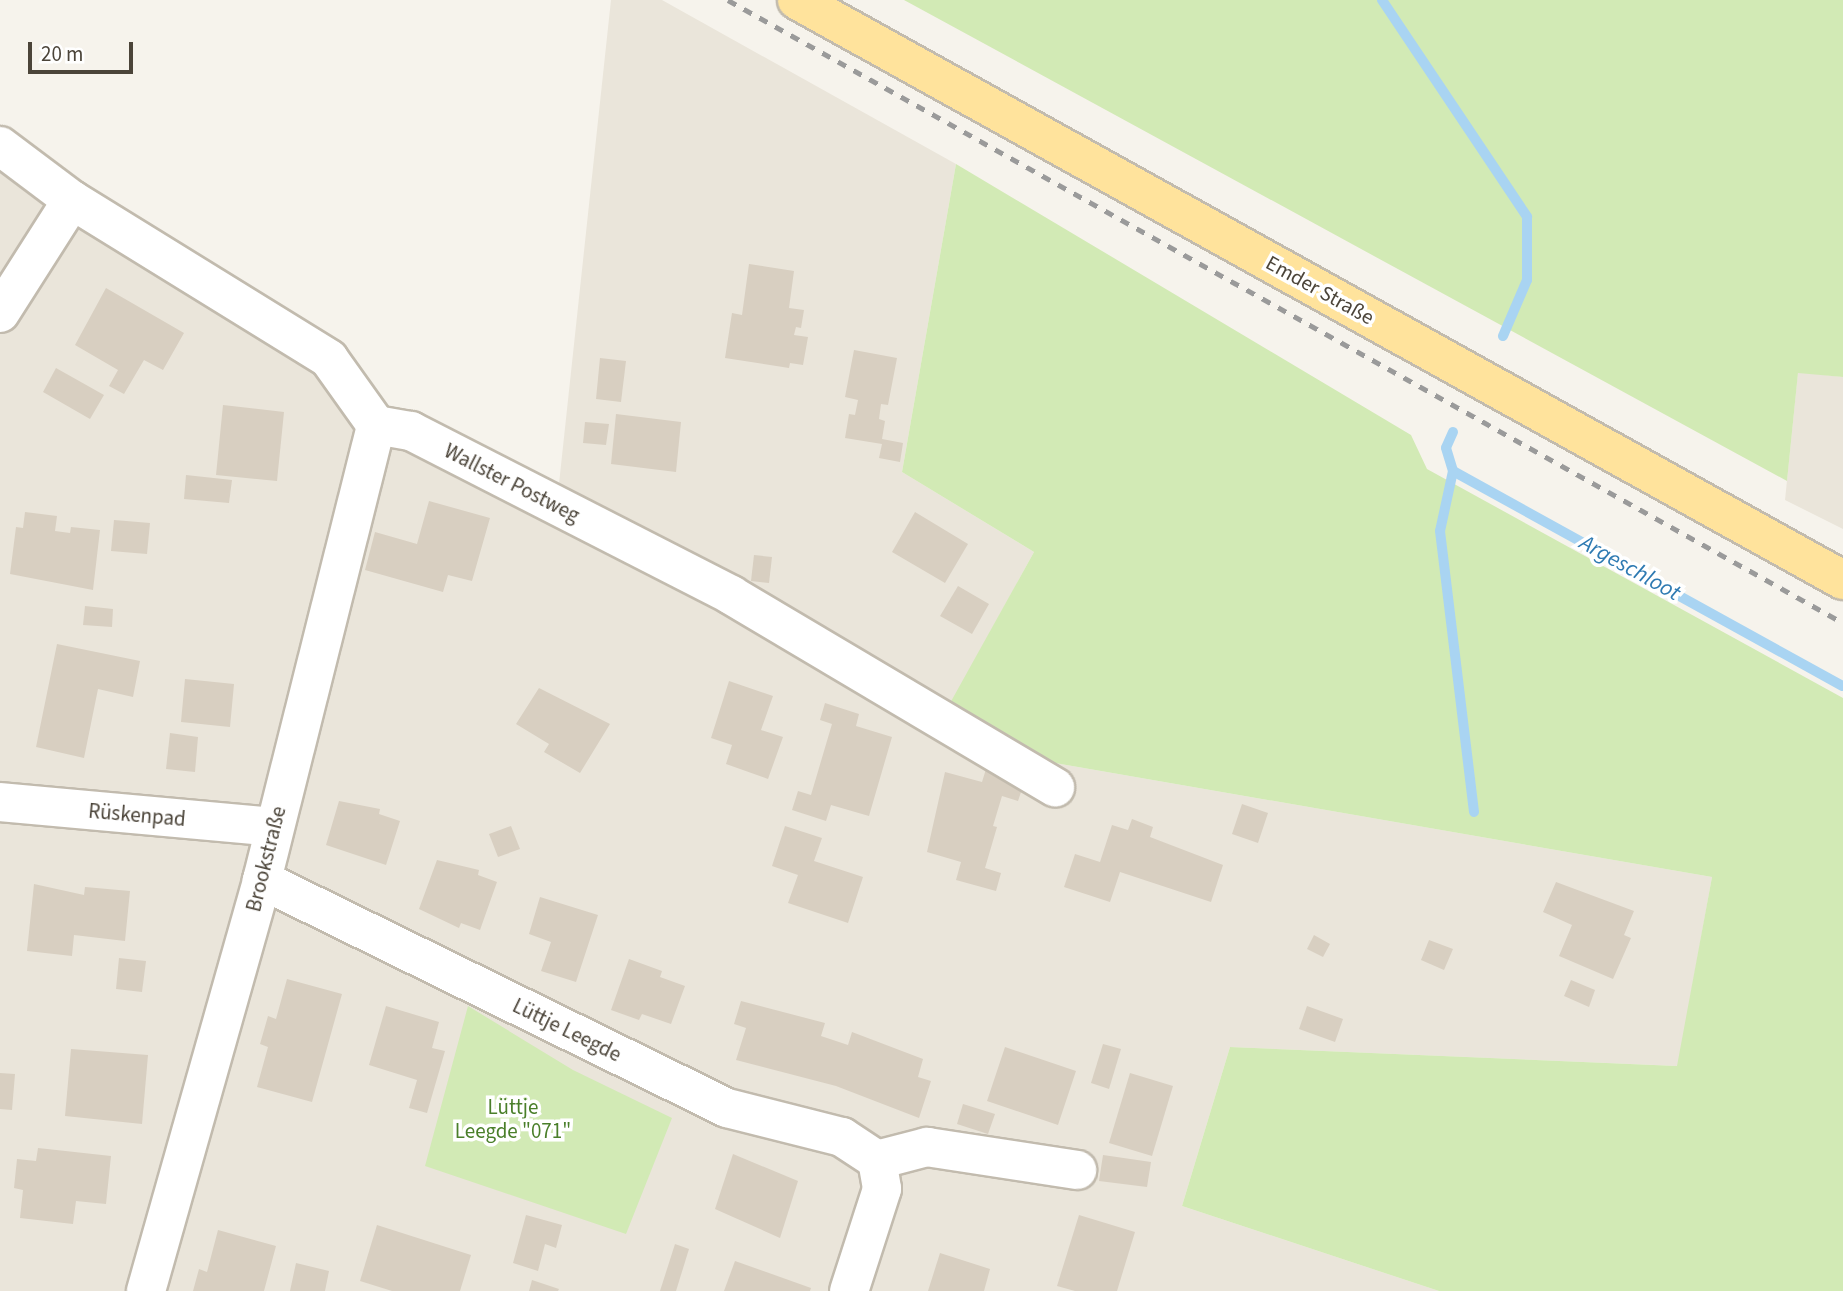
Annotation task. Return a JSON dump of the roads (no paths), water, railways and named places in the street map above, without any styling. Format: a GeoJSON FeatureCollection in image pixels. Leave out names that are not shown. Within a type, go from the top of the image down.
{"type":"FeatureCollection","features":[{"type":"Feature","properties":{"kind":"main road","name":"Emder Straße"},"geometry":{"type":"LineString","coordinates":[[797,0],[1843,580]]}},
{"type":"Feature","properties":{"kind":"street"},"geometry":{"type":"LineString","coordinates":[[0,146],[72,200],[328,359],[376,425]]}},
{"type":"Feature","properties":{"kind":"street"},"geometry":{"type":"LineString","coordinates":[[0,313],[72,200]]}},
{"type":"Feature","properties":{"kind":"street","name":"Wallster Postweg"},"geometry":{"type":"LineString","coordinates":[[376,425],[411,431],[731,595],[1055,787]]}},
{"type":"Feature","properties":{"kind":"street","name":"Brookstraße"},"geometry":{"type":"LineString","coordinates":[[146,1291],[262,880],[376,425]]}},
{"type":"Feature","properties":{"kind":"street","name":"Rüskenpad"},"geometry":{"type":"LineString","coordinates":[[0,802],[274,827]]}},
{"type":"Feature","properties":{"kind":"street","name":"Lüttje Leegde"},"geometry":{"type":"LineString","coordinates":[[262,880],[727,1108],[842,1136],[877,1160]]}},
{"type":"Feature","properties":{"kind":"street"},"geometry":{"type":"LineString","coordinates":[[849,1291],[882,1189],[877,1160],[928,1147],[1077,1170]]}},
{"type":"Feature","properties":{"kind":"waterway","name":"Argeschloot"},"geometry":{"type":"LineString","coordinates":[[1382,0],[1527,217],[1527,280],[1503,336]]}},
{"type":"Feature","properties":{"kind":"waterway","name":"Argeschloot"},"geometry":{"type":"LineString","coordinates":[[1453,432],[1446,448],[1453,471],[1843,686]]}},
{"type":"Feature","properties":{"kind":"waterway"},"geometry":{"type":"LineString","coordinates":[[1453,471],[1440,531],[1474,812]]}},
{"type":"Feature","properties":{"kind":"railway"},"geometry":{"type":"LineString","coordinates":[[728,0],[1843,623]]}},
{"type":"Feature","properties":{"kind":"park label","name":"Lüttje Leegde \"071\""},"geometry":{"type":"Point","coordinates":[513,1119]}}]}
